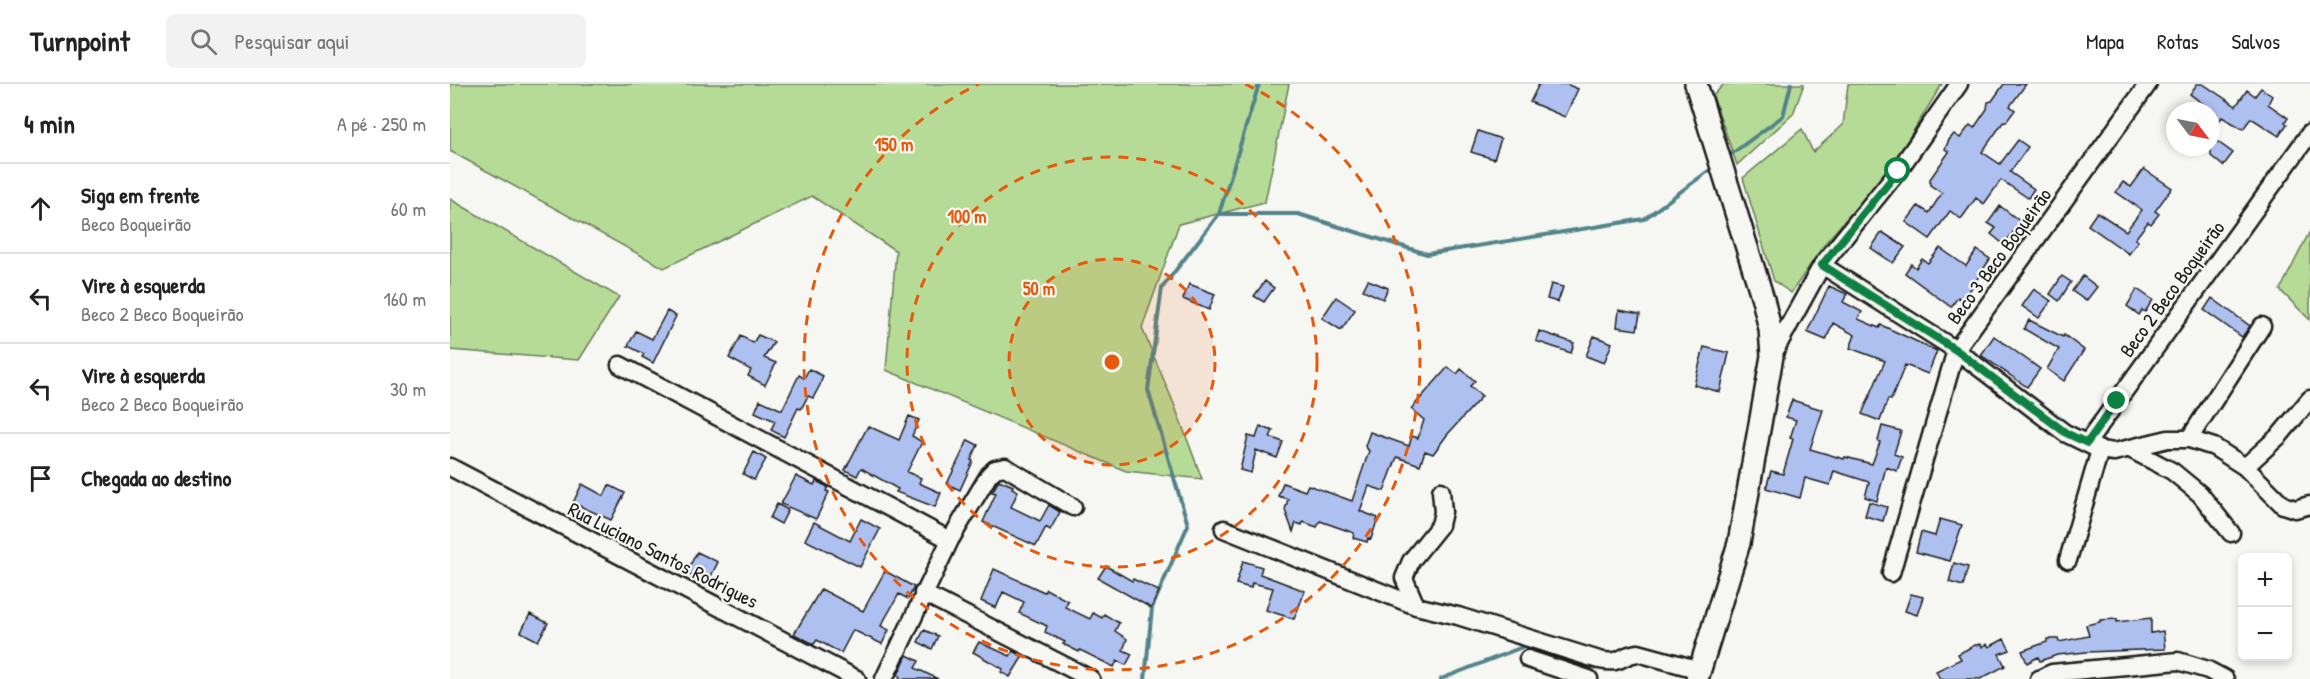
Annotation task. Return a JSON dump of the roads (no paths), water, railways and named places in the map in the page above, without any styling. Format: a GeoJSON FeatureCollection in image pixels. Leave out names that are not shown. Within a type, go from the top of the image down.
{"type":"FeatureCollection","features":[{"type":"Feature","properties":{"kind":"main road"},"geometry":{"type":"LineString","coordinates":[[1696,84],[1763,299],[1772,356],[1739,543],[1698,675]]}},
{"type":"Feature","properties":{"kind":"street"},"geometry":{"type":"LineString","coordinates":[[1772,356],[1822,265],[1898,171],[1959,84]]}},
{"type":"Feature","properties":{"kind":"street","name":"Beco 3 Beco Boqueirão"},"geometry":{"type":"LineString","coordinates":[[1891,573],[1956,350],[2148,84]]}},
{"type":"Feature","properties":{"kind":"street","name":"Beco 2 Beco Boqueirão"},"geometry":{"type":"LineString","coordinates":[[2068,560],[2094,446],[2310,133]]}},
{"type":"Feature","properties":{"kind":"street"},"geometry":{"type":"LineString","coordinates":[[1822,265],[1956,350],[2066,433],[2114,452],[2168,439],[2189,439],[2214,447],[2245,467],[2283,504],[2295,509],[2310,505]]}},
{"type":"Feature","properties":{"kind":"street"},"geometry":{"type":"LineString","coordinates":[[2189,439],[2262,326]]}},
{"type":"Feature","properties":{"kind":"street"},"geometry":{"type":"LineString","coordinates":[[620,365],[950,540]]}},
{"type":"Feature","properties":{"kind":"street"},"geometry":{"type":"LineString","coordinates":[[2245,467],[2280,435],[2310,399]]}},
{"type":"Feature","properties":{"kind":"street"},"geometry":{"type":"LineString","coordinates":[[2130,448],[2172,471],[2200,494],[2231,533]]}},
{"type":"Feature","properties":{"kind":"street","name":"Rua Luciano Santos Rodrigues"},"geometry":{"type":"LineString","coordinates":[[450,467],[857,679]]}},
{"type":"Feature","properties":{"kind":"street"},"geometry":{"type":"LineString","coordinates":[[884,679],[950,540],[989,474],[1005,467],[1073,507]]}},
{"type":"Feature","properties":{"kind":"street"},"geometry":{"type":"LineString","coordinates":[[1416,606],[1404,578],[1411,561],[1440,525],[1443,512],[1441,491]]}},
{"type":"Feature","properties":{"kind":"street"},"geometry":{"type":"LineString","coordinates":[[1224,529],[1416,606],[1458,616],[1599,660],[1617,662],[1638,652],[1698,675]]}},
{"type":"Feature","properties":{"kind":"street"},"geometry":{"type":"LineString","coordinates":[[924,593],[1091,679]]}},
{"type":"Feature","properties":{"kind":"street"},"geometry":{"type":"LineString","coordinates":[[1528,659],[1589,679]]}},
{"type":"Feature","properties":{"kind":"street"},"geometry":{"type":"LineString","coordinates":[[2049,677],[2178,662],[2208,670],[2225,679]]}},
{"type":"Feature","properties":{"kind":"waterway"},"geometry":{"type":"LineString","coordinates":[[1145,679],[1152,608],[1188,525],[1148,390],[1162,288],[1219,214],[1259,84]]}},
{"type":"Feature","properties":{"kind":"waterway"},"geometry":{"type":"LineString","coordinates":[[1726,158],[1783,116],[1791,84]]}},
{"type":"Feature","properties":{"kind":"waterway"},"geometry":{"type":"LineString","coordinates":[[1219,214],[1298,214],[1427,254],[1644,219],[1715,166]]}},
{"type":"Feature","properties":{"kind":"waterway"},"geometry":{"type":"LineString","coordinates":[[1441,679],[1530,644]]}}]}
